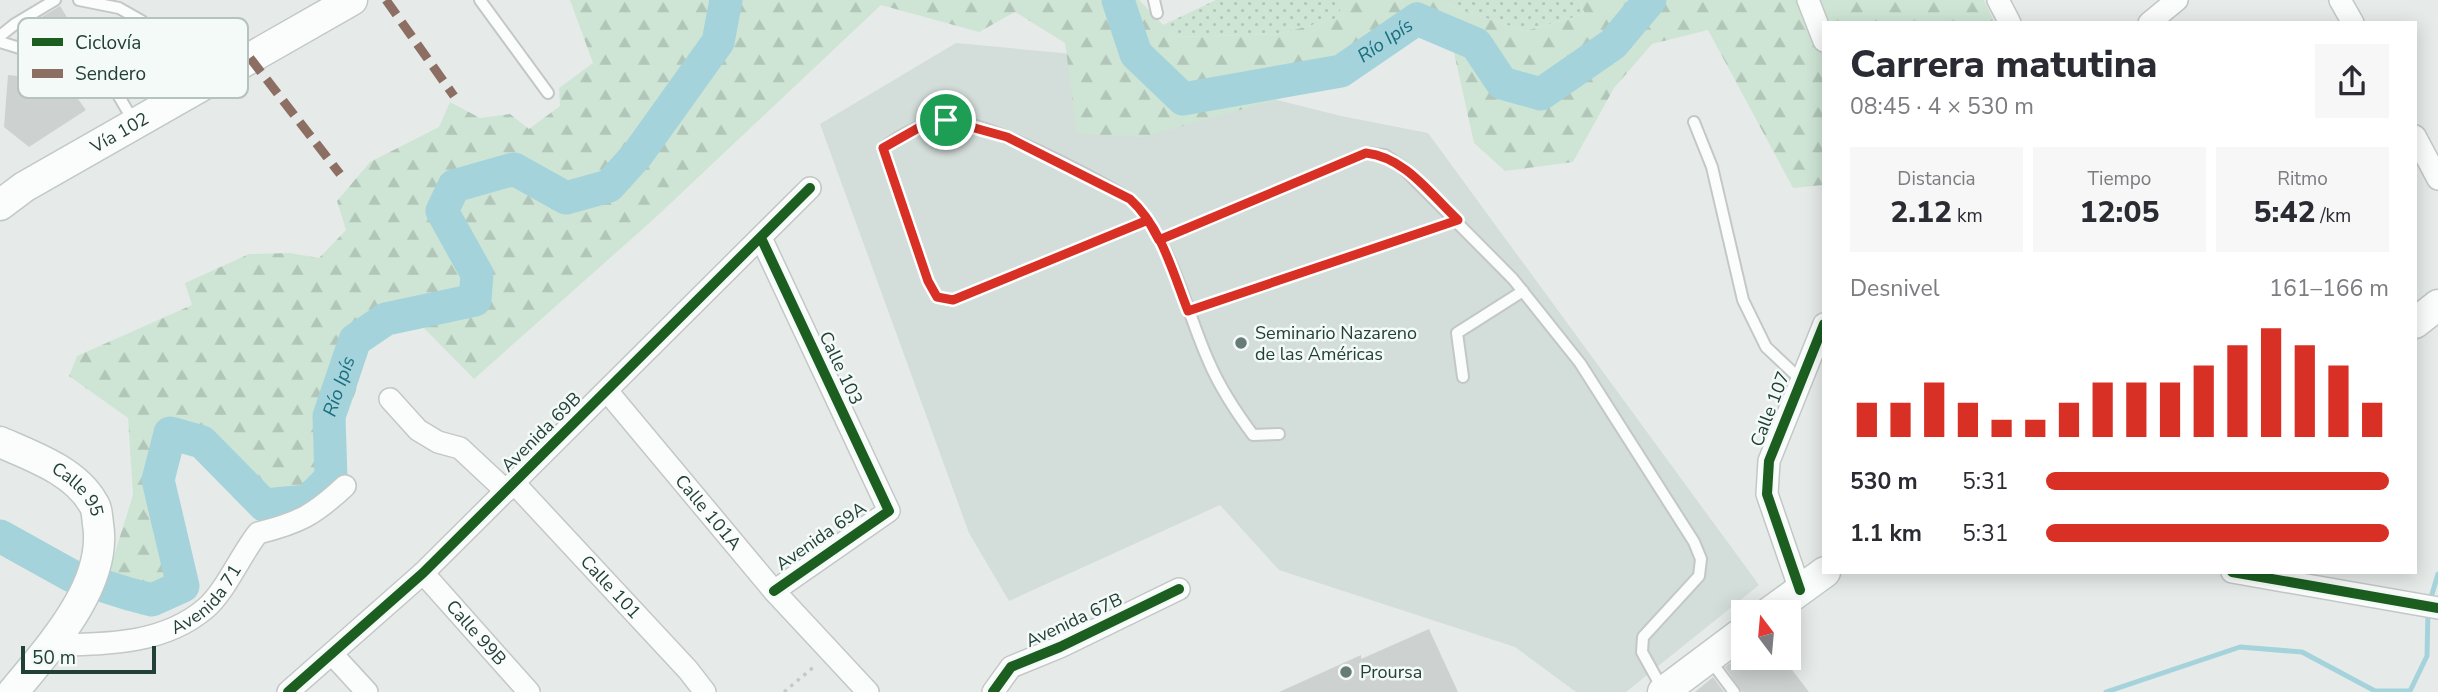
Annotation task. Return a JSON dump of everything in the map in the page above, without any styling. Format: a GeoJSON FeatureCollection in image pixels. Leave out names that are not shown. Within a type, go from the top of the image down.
{"type":"FeatureCollection","features":[{"type":"Feature","properties":{"kind":"main road","name":"Vía 102"},"geometry":{"type":"LineString","coordinates":[[248,60],[352,0]]}},
{"type":"Feature","properties":{"kind":"main road","name":"Vía 102"},"geometry":{"type":"LineString","coordinates":[[0,205],[12,188],[181,98]]}},
{"type":"Feature","properties":{"kind":"main road"},"geometry":{"type":"LineString","coordinates":[[2417,321],[2438,305]]}},
{"type":"Feature","properties":{"kind":"main road","name":"Calle 95"},"geometry":{"type":"LineString","coordinates":[[0,442],[40,459],[73,481],[94,504],[100,536],[97,563],[71,620],[52,645]]}},
{"type":"Feature","properties":{"kind":"main road"},"geometry":{"type":"LineString","coordinates":[[1786,600],[1822,574]]}},
{"type":"Feature","properties":{"kind":"main road"},"geometry":{"type":"LineString","coordinates":[[1664,692],[1731,641]]}},
{"type":"Feature","properties":{"kind":"main road"},"geometry":{"type":"LineString","coordinates":[[13,692],[52,645]]}},
{"type":"Feature","properties":{"kind":"street"},"geometry":{"type":"LineString","coordinates":[[1808,0],[1822,36]]}},
{"type":"Feature","properties":{"kind":"street"},"geometry":{"type":"LineString","coordinates":[[1998,0],[2009,21]]}},
{"type":"Feature","properties":{"kind":"street"},"geometry":{"type":"LineString","coordinates":[[2340,0],[2352,21]]}},
{"type":"Feature","properties":{"kind":"street"},"geometry":{"type":"LineString","coordinates":[[2417,140],[2438,178]]}},
{"type":"Feature","properties":{"kind":"street","name":"Avenida 69B"},"geometry":{"type":"LineString","coordinates":[[288,692],[423,573],[762,240],[810,188]]}},
{"type":"Feature","properties":{"kind":"street","name":"Calle 103"},"geometry":{"type":"LineString","coordinates":[[762,240],[889,511]]}},
{"type":"Feature","properties":{"kind":"street","name":"Calle 107"},"geometry":{"type":"LineString","coordinates":[[1800,590],[1768,494],[1769,460],[1822,329]]}},
{"type":"Feature","properties":{"kind":"street","name":"Calle 101A"},"geometry":{"type":"LineString","coordinates":[[607,391],[774,590],[868,692]]}},
{"type":"Feature","properties":{"kind":"street","name":"Calle 101"},"geometry":{"type":"LineString","coordinates":[[390,399],[418,430],[438,442],[460,448],[510,487],[705,692]]}},
{"type":"Feature","properties":{"kind":"street","name":"Avenida 71"},"geometry":{"type":"LineString","coordinates":[[52,645],[120,642],[169,631],[207,607],[258,533],[295,524],[324,505],[345,486]]}},
{"type":"Feature","properties":{"kind":"street","name":"Avenida 69A"},"geometry":{"type":"LineString","coordinates":[[774,590],[889,511]]}},
{"type":"Feature","properties":{"kind":"street","name":"Calle 99B"},"geometry":{"type":"LineString","coordinates":[[423,573],[528,692]]}},
{"type":"Feature","properties":{"kind":"street"},"geometry":{"type":"LineString","coordinates":[[2243,574],[2438,608]]}},
{"type":"Feature","properties":{"kind":"street","name":"Avenida 67B"},"geometry":{"type":"LineString","coordinates":[[993,692],[1011,667],[1060,647],[1179,589]]}},
{"type":"Feature","properties":{"kind":"street"},"geometry":{"type":"LineString","coordinates":[[332,654],[367,692]]}},
{"type":"Feature","properties":{"kind":"lane"},"geometry":{"type":"LineString","coordinates":[[28,18],[55,0]]}},
{"type":"Feature","properties":{"kind":"lane"},"geometry":{"type":"LineString","coordinates":[[79,0],[119,8],[137,18]]}},
{"type":"Feature","properties":{"kind":"lane"},"geometry":{"type":"LineString","coordinates":[[480,0],[548,93]]}},
{"type":"Feature","properties":{"kind":"lane"},"geometry":{"type":"LineString","coordinates":[[1154,0],[1157,13]]}},
{"type":"Feature","properties":{"kind":"lane"},"geometry":{"type":"LineString","coordinates":[[0,36],[18,24]]}},
{"type":"Feature","properties":{"kind":"lane"},"geometry":{"type":"LineString","coordinates":[[0,42],[18,48]]}},
{"type":"Feature","properties":{"kind":"lane"},"geometry":{"type":"LineString","coordinates":[[120,98],[135,124]]}},
{"type":"Feature","properties":{"kind":"lane"},"geometry":{"type":"LineString","coordinates":[[1148,220],[953,300],[937,297],[928,281],[883,148],[920,127],[946,120],[964,123],[1007,137],[1130,199],[1148,220],[1159,240],[1209,363],[1236,412],[1253,435],[1279,434]]}},
{"type":"Feature","properties":{"kind":"lane"},"geometry":{"type":"LineString","coordinates":[[1694,122],[1712,167],[1743,300],[1766,347],[1800,379]]}},
{"type":"Feature","properties":{"kind":"lane"},"geometry":{"type":"LineString","coordinates":[[1159,240],[1366,153],[1385,155],[1401,166],[1458,220],[1523,292],[1580,363],[1694,542],[1701,559],[1699,576],[1643,636],[1642,652],[1664,692]]}},
{"type":"Feature","properties":{"kind":"lane"},"geometry":{"type":"LineString","coordinates":[[1188,311],[1458,220]]}},
{"type":"Feature","properties":{"kind":"lane"},"geometry":{"type":"LineString","coordinates":[[1462,377],[1457,333],[1523,292]]}},
{"type":"Feature","properties":{"kind":"lane"},"geometry":{"type":"LineString","coordinates":[[1708,658],[1734,692]]}},
{"type":"Feature","properties":{"kind":"path"},"geometry":{"type":"LineString","coordinates":[[784,692],[830,652]]}},
{"type":"Feature","properties":{"kind":"shaded area","name":"Seminario Nazareno de las Américas"},"geometry":{"type":"Polygon","coordinates":[[[956,43],[1105,57],[1341,116],[1428,133],[1759,585],[1740,600],[1731,600],[1731,608],[1626,692],[1576,692],[1515,647],[1279,570],[1220,505],[1009,601],[969,533],[820,124],[956,43]]]}},
{"type":"Feature","properties":{"kind":"green space"},"geometry":{"type":"Polygon","coordinates":[[[570,0],[1139,0],[1175,37],[1279,34],[1337,18],[1344,0],[1443,0],[1453,7],[1525,31],[1585,14],[1579,0],[1984,0],[1994,21],[1822,21],[1822,185],[1793,188],[1708,30],[1652,44],[1614,88],[1573,162],[1505,171],[1474,143],[1453,48],[1422,28],[1333,84],[1143,137],[1077,134],[1065,43],[1015,12],[979,32],[881,5],[655,218],[474,379],[417,321],[368,346],[358,385],[337,440],[306,491],[269,498],[212,437],[169,428],[152,467],[171,561],[171,601],[141,615],[102,594],[133,495],[128,418],[69,376],[77,356],[192,305],[185,283],[249,254],[290,253],[319,258],[346,230],[337,201],[370,162],[439,127],[450,102],[480,118],[510,114],[529,129],[560,106],[559,88],[593,63],[570,0]]]}},
{"type":"Feature","properties":{"kind":"green space"},"geometry":{"type":"Polygon","coordinates":[[[1216,0],[1344,0],[1338,18],[1279,34],[1175,37],[1163,25],[1216,0]]]}},
{"type":"Feature","properties":{"kind":"green space"},"geometry":{"type":"Polygon","coordinates":[[[1443,0],[1579,0],[1585,14],[1525,31],[1453,7],[1443,0]]]}},
{"type":"Feature","properties":{"kind":"building"},"geometry":{"type":"Polygon","coordinates":[[[60,6],[68,18],[40,18],[60,6]]]}},
{"type":"Feature","properties":{"kind":"building"},"geometry":{"type":"Polygon","coordinates":[[[8,75],[18,76],[18,98],[78,98],[86,110],[29,147],[4,127],[8,75]]]}},
{"type":"Feature","properties":{"kind":"building"},"geometry":{"type":"Polygon","coordinates":[[[1429,629],[1458,692],[1279,692],[1361,655],[1361,659],[1429,629]]]}},
{"type":"Feature","properties":{"kind":"building"},"geometry":{"type":"Polygon","coordinates":[[[1731,663],[1731,670],[1792,670],[1809,692],[1742,692],[1725,667],[1731,663]]]}},
{"type":"Feature","properties":{"kind":"building"},"geometry":{"type":"Polygon","coordinates":[[[1713,677],[1724,692],[1695,692],[1713,677]]]}},
{"type":"Feature","properties":{"kind":"waterway","name":"Río Ipís"},"geometry":{"type":"LineString","coordinates":[[0,536],[72,576],[129,594],[152,600],[183,586],[158,480],[170,433],[202,442],[264,505],[308,501],[331,478],[329,416],[355,340],[386,319],[475,300],[477,274],[442,211],[454,186],[514,169],[566,198],[609,186],[637,155],[718,42],[726,0]]}},
{"type":"Feature","properties":{"kind":"waterway","name":"Río Ipís"},"geometry":{"type":"LineString","coordinates":[[1118,0],[1136,54],[1183,99],[1341,71],[1417,19],[1476,44],[1502,83],[1541,94],[1613,44],[1650,0]]}},
{"type":"Feature","properties":{"kind":"waterway"},"geometry":{"type":"LineString","coordinates":[[2430,601],[2438,574]]}},
{"type":"Feature","properties":{"kind":"waterway"},"geometry":{"type":"LineString","coordinates":[[2106,692],[2240,647],[2302,652],[2375,691],[2410,691],[2427,656],[2428,610]]}},
{"type":"Feature","properties":{"kind":"marked path"},"geometry":{"type":"LineString","coordinates":[[386,0],[454,96]]}},
{"type":"Feature","properties":{"kind":"marked path"},"geometry":{"type":"LineString","coordinates":[[250,58],[340,174]]}},
{"type":"Feature","properties":{"kind":"cycle path"},"geometry":{"type":"LineString","coordinates":[[288,692],[423,573],[810,188]]}},
{"type":"Feature","properties":{"kind":"cycle path"},"geometry":{"type":"LineString","coordinates":[[762,240],[889,511],[774,591]]}},
{"type":"Feature","properties":{"kind":"cycle path"},"geometry":{"type":"LineString","coordinates":[[1800,590],[1767,494],[1769,461],[1822,329]]}},
{"type":"Feature","properties":{"kind":"cycle path"},"geometry":{"type":"LineString","coordinates":[[2243,574],[2438,608]]}},
{"type":"Feature","properties":{"kind":"cycle path"},"geometry":{"type":"LineString","coordinates":[[993,692],[1011,667],[1060,647],[1179,589]]}},
{"type":"Feature","properties":{"kind":"place","name":"Seminario Nazareno de las Américas"},"geometry":{"type":"Point","coordinates":[1241,343]}},
{"type":"Feature","properties":{"kind":"place","name":"Proursa"},"geometry":{"type":"Point","coordinates":[1346,672]}},
{"type":"Feature","properties":{"kind":"route"},"geometry":{"type":"LineString","coordinates":[[946,120],[920,127],[883,148],[884,158],[928,281],[937,297],[953,300],[1148,220],[1159,240],[1366,153],[1385,155],[1401,166],[1458,220],[1188,311],[1159,240],[1142,210],[1130,199],[1007,137],[946,120]]}}]}
